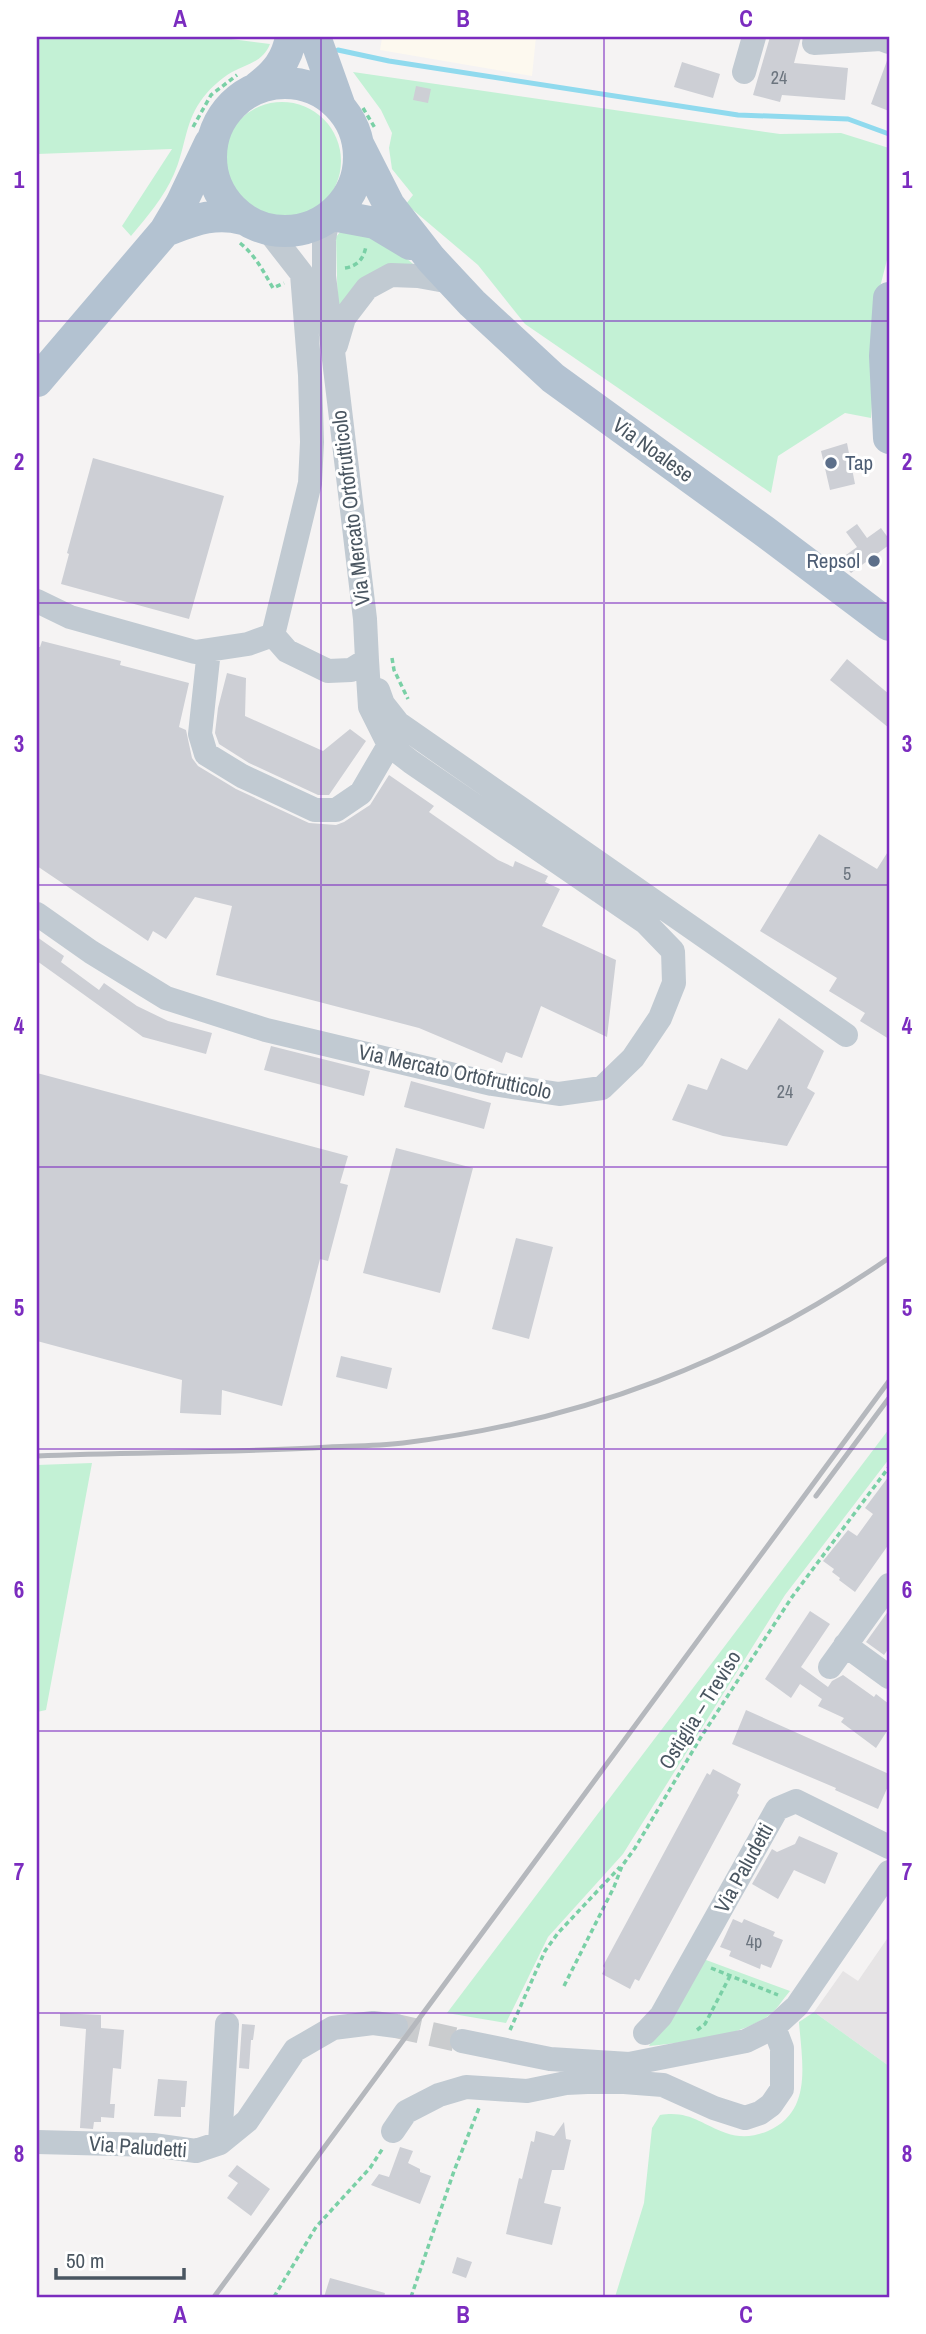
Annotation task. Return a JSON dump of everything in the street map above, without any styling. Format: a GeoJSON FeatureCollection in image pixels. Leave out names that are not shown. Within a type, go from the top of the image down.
{"type":"FeatureCollection","features":[{"type":"Feature","properties":{"kind":"main road","name":"Via Noalese"},"geometry":{"type":"LineString","coordinates":[[37,381],[165,231],[231,105],[258,87],[281,66],[292,37]]}},
{"type":"Feature","properties":{"kind":"main road","name":"Via Noalese"},"geometry":{"type":"LineString","coordinates":[[315,37],[340,107]]}},
{"type":"Feature","properties":{"kind":"main road","name":"Via Noalese"},"geometry":{"type":"LineString","coordinates":[[258,87],[272,83],[302,84],[329,97],[340,107],[349,119],[359,146],[389,205],[441,271]]}},
{"type":"Feature","properties":{"kind":"main road"},"geometry":{"type":"LineString","coordinates":[[214,133],[211,149],[214,181],[221,196],[255,224]]}},
{"type":"Feature","properties":{"kind":"main road","name":"Via Noalese"},"geometry":{"type":"LineString","coordinates":[[330,216],[345,201],[354,184],[359,165],[359,146]]}},
{"type":"Feature","properties":{"kind":"main road"},"geometry":{"type":"LineString","coordinates":[[165,231],[207,216],[228,215],[288,232],[309,228],[330,216]]}},
{"type":"Feature","properties":{"kind":"main road","name":"Via Noalese"},"geometry":{"type":"LineString","coordinates":[[330,216],[376,223],[391,231],[441,271],[553,378],[889,625]]}},
{"type":"Feature","properties":{"kind":"main road"},"geometry":{"type":"LineString","coordinates":[[889,298],[885,356],[889,438]]}},
{"type":"Feature","properties":{"kind":"street"},"geometry":{"type":"LineString","coordinates":[[744,72],[754,37]]}},
{"type":"Feature","properties":{"kind":"street"},"geometry":{"type":"LineString","coordinates":[[814,43],[881,39],[889,42]]}},
{"type":"Feature","properties":{"kind":"street","name":"Via Mercato Ortofrutticolo"},"geometry":{"type":"LineString","coordinates":[[37,914],[166,998],[266,1030],[492,1084],[559,1094],[602,1088],[632,1058],[660,1018],[674,983],[673,951],[645,922],[389,745],[370,707],[365,619],[324,276],[323,248],[330,216]]}},
{"type":"Feature","properties":{"kind":"street","name":"Via Mercato Ortofrutticolo"},"geometry":{"type":"LineString","coordinates":[[255,224],[302,274],[310,375],[310,483],[273,635]]}},
{"type":"Feature","properties":{"kind":"street","name":"Via Mercato Ortofrutticolo"},"geometry":{"type":"LineString","coordinates":[[333,356],[344,318],[367,288],[391,275],[418,276],[441,271]]}},
{"type":"Feature","properties":{"kind":"street"},"geometry":{"type":"LineString","coordinates":[[37,601],[70,617],[195,652],[248,644],[273,635],[287,652],[328,671],[351,670],[367,660],[383,704],[398,723],[846,1035]]}},
{"type":"Feature","properties":{"kind":"street"},"geometry":{"type":"LineString","coordinates":[[209,650],[200,734],[205,754],[242,776],[315,810],[336,810],[361,793],[389,745]]}},
{"type":"Feature","properties":{"kind":"street"},"geometry":{"type":"LineString","coordinates":[[830,1667],[889,1585]]}},
{"type":"Feature","properties":{"kind":"street"},"geometry":{"type":"LineString","coordinates":[[845,1645],[889,1677]]}},
{"type":"Feature","properties":{"kind":"street","name":"Via Paludetti"},"geometry":{"type":"LineString","coordinates":[[653,2024],[693,1960],[777,1809],[796,1801],[889,1847]]}},
{"type":"Feature","properties":{"kind":"street"},"geometry":{"type":"LineString","coordinates":[[462,2041],[550,2059],[629,2064],[746,2041],[774,2027],[804,1997],[889,1872]]}},
{"type":"Feature","properties":{"kind":"street","name":"Via Paludetti"},"geometry":{"type":"LineString","coordinates":[[37,2142],[153,2145],[195,2151],[220,2143],[247,2121],[295,2050],[333,2028],[373,2023],[396,2026]]}},
{"type":"Feature","properties":{"kind":"street"},"geometry":{"type":"LineString","coordinates":[[220,2143],[227,2024]]}},
{"type":"Feature","properties":{"kind":"street"},"geometry":{"type":"LineString","coordinates":[[393,2132],[406,2112],[439,2095],[473,2097],[577,2082],[624,2081],[663,2085],[714,2108],[745,2118],[760,2113],[771,2105],[782,2089],[782,2048],[774,2027]]}},
{"type":"Feature","properties":{"kind":"path"},"geometry":{"type":"LineString","coordinates":[[392,658],[400,684],[414,709]]}},
{"type":"Feature","properties":{"kind":"path","name":"Ostiglia – Treviso"},"geometry":{"type":"LineString","coordinates":[[564,1986],[622,1866],[701,1737],[792,1597],[889,1467]]}},
{"type":"Feature","properties":{"kind":"path"},"geometry":{"type":"LineString","coordinates":[[512,2026],[545,1951],[558,1933],[622,1866]]}},
{"type":"Feature","properties":{"kind":"path"},"geometry":{"type":"LineString","coordinates":[[693,1960],[783,1998]]}},
{"type":"Feature","properties":{"kind":"path"},"geometry":{"type":"LineString","coordinates":[[653,2024],[676,2025],[696,2030],[705,2024],[730,1976]]}},
{"type":"Feature","properties":{"kind":"path"},"geometry":{"type":"LineString","coordinates":[[411,2297],[454,2171],[473,2097]]}},
{"type":"Feature","properties":{"kind":"path"},"geometry":{"type":"LineString","coordinates":[[274,2297],[316,2227],[370,2168],[393,2132]]}},
{"type":"Feature","properties":{"kind":"shaded area"},"geometry":{"type":"Polygon","coordinates":[[[377,37],[536,37],[532,76],[380,50],[382,38],[377,37]]]}},
{"type":"Feature","properties":{"kind":"shaded area"},"geometry":{"type":"Polygon","coordinates":[[[889,1936],[889,2066],[814,2012],[843,1971],[858,1981],[889,1936]]]}},
{"type":"Feature","properties":{"kind":"green space"},"geometry":{"type":"Polygon","coordinates":[[[37,37],[216,37],[270,44],[259,59],[228,75],[214,85],[203,98],[191,119],[178,165],[170,182],[131,236],[122,226],[172,149],[37,154],[37,37]]]}},
{"type":"Feature","properties":{"kind":"green space"},"geometry":{"type":"Polygon","coordinates":[[[353,72],[780,134],[841,133],[889,148],[889,252],[878,295],[871,418],[845,413],[778,456],[771,493],[525,324],[478,265],[406,204],[413,195],[392,169],[389,148],[392,133],[381,110],[353,72]]]}},
{"type":"Feature","properties":{"kind":"green space"},"geometry":{"type":"Polygon","coordinates":[[[282,102],[304,107],[324,119],[336,139],[341,161],[336,183],[324,203],[304,215],[282,220],[260,215],[240,203],[228,183],[223,161],[228,139],[240,119],[260,107],[282,102]]]}},
{"type":"Feature","properties":{"kind":"green space"},"geometry":{"type":"Polygon","coordinates":[[[360,229],[397,250],[413,264],[338,317],[336,237],[340,232],[360,229]]]}},
{"type":"Feature","properties":{"kind":"green space"},"geometry":{"type":"Polygon","coordinates":[[[889,1429],[889,1459],[785,1595],[623,1854],[548,1937],[506,2023],[447,2013],[889,1429]]]}},
{"type":"Feature","properties":{"kind":"green space"},"geometry":{"type":"Polygon","coordinates":[[[92,1463],[46,1710],[37,1712],[37,1465],[92,1463]]]}},
{"type":"Feature","properties":{"kind":"green space"},"geometry":{"type":"Polygon","coordinates":[[[698,1957],[790,1991],[771,2014],[741,2029],[711,2038],[649,2046],[698,1957]]]}},
{"type":"Feature","properties":{"kind":"green space"},"geometry":{"type":"Polygon","coordinates":[[[814,2012],[889,2066],[889,2297],[615,2297],[644,2203],[652,2128],[660,2115],[687,2116],[731,2135],[742,2136],[763,2133],[782,2122],[792,2111],[802,2084],[799,2022],[814,2012]]]}},
{"type":"Feature","properties":{"kind":"building"},"geometry":{"type":"Polygon","coordinates":[[[770,37],[801,37],[794,63],[848,68],[845,100],[782,95],[780,102],[753,95],[770,37]]]}},
{"type":"Feature","properties":{"kind":"building"},"geometry":{"type":"Polygon","coordinates":[[[889,58],[889,111],[871,104],[889,58]]]}},
{"type":"Feature","properties":{"kind":"building"},"geometry":{"type":"Polygon","coordinates":[[[682,62],[720,74],[713,98],[674,87],[682,62]]]}},
{"type":"Feature","properties":{"kind":"building"},"geometry":{"type":"Polygon","coordinates":[[[416,86],[431,89],[428,103],[413,100],[416,86]]]}},
{"type":"Feature","properties":{"kind":"building"},"geometry":{"type":"Polygon","coordinates":[[[847,443],[855,484],[830,490],[821,451],[847,443]]]}},
{"type":"Feature","properties":{"kind":"building"},"geometry":{"type":"Polygon","coordinates":[[[93,458],[224,496],[189,619],[61,584],[93,458]]]}},
{"type":"Feature","properties":{"kind":"building"},"geometry":{"type":"Polygon","coordinates":[[[857,524],[867,538],[881,528],[889,539],[889,545],[851,573],[839,560],[857,547],[846,532],[857,524]]]}},
{"type":"Feature","properties":{"kind":"building"},"geometry":{"type":"Polygon","coordinates":[[[42,641],[121,661],[120,665],[189,683],[179,727],[186,730],[192,758],[198,766],[236,789],[309,823],[336,825],[344,822],[370,805],[389,775],[434,806],[429,812],[498,860],[513,867],[515,861],[548,876],[545,882],[560,889],[542,926],[616,960],[607,1037],[541,1006],[522,1058],[506,1052],[502,1063],[419,1028],[216,975],[232,906],[195,897],[166,939],[153,931],[148,941],[37,866],[37,647],[40,647],[42,641]]]}},
{"type":"Feature","properties":{"kind":"building"},"geometry":{"type":"Polygon","coordinates":[[[847,659],[889,694],[889,728],[830,680],[847,659]]]}},
{"type":"Feature","properties":{"kind":"building"},"geometry":{"type":"Polygon","coordinates":[[[227,673],[246,678],[245,716],[323,751],[350,729],[366,741],[329,795],[318,795],[249,763],[219,744],[215,733],[227,673]]]}},
{"type":"Feature","properties":{"kind":"building"},"geometry":{"type":"Polygon","coordinates":[[[819,834],[877,869],[889,850],[889,1039],[860,1021],[865,1013],[829,991],[837,978],[760,931],[819,834]]]}},
{"type":"Feature","properties":{"kind":"building"},"geometry":{"type":"Polygon","coordinates":[[[37,937],[64,956],[61,962],[99,990],[104,983],[137,1006],[168,1021],[212,1033],[206,1054],[143,1037],[37,961],[37,937]]]}},
{"type":"Feature","properties":{"kind":"building"},"geometry":{"type":"Polygon","coordinates":[[[779,1018],[824,1051],[807,1088],[815,1093],[787,1146],[723,1136],[672,1120],[688,1084],[707,1090],[721,1058],[747,1070],[779,1018]]]}},
{"type":"Feature","properties":{"kind":"building"},"geometry":{"type":"Polygon","coordinates":[[[271,1046],[370,1071],[364,1096],[264,1070],[271,1046]]]}},
{"type":"Feature","properties":{"kind":"building"},"geometry":{"type":"Polygon","coordinates":[[[37,1073],[348,1156],[340,1183],[348,1185],[328,1261],[320,1259],[282,1406],[222,1390],[221,1415],[180,1413],[182,1380],[37,1341],[37,1073]]]}},
{"type":"Feature","properties":{"kind":"building"},"geometry":{"type":"Polygon","coordinates":[[[411,1081],[491,1103],[484,1129],[404,1107],[411,1081]]]}},
{"type":"Feature","properties":{"kind":"building"},"geometry":{"type":"Polygon","coordinates":[[[396,1148],[473,1168],[440,1293],[363,1273],[396,1148]]]}},
{"type":"Feature","properties":{"kind":"building"},"geometry":{"type":"Polygon","coordinates":[[[516,1238],[553,1247],[529,1339],[492,1329],[516,1238]]]}},
{"type":"Feature","properties":{"kind":"building"},"geometry":{"type":"Polygon","coordinates":[[[341,1356],[392,1368],[387,1389],[336,1377],[341,1356]]]}},
{"type":"Feature","properties":{"kind":"building"},"geometry":{"type":"Polygon","coordinates":[[[889,1476],[889,1544],[855,1592],[839,1580],[832,1572],[834,1569],[823,1561],[848,1530],[857,1536],[873,1514],[865,1508],[889,1476]]]}},
{"type":"Feature","properties":{"kind":"building"},"geometry":{"type":"Polygon","coordinates":[[[889,1610],[889,1648],[884,1655],[866,1642],[889,1610]]]}},
{"type":"Feature","properties":{"kind":"building"},"geometry":{"type":"Polygon","coordinates":[[[810,1611],[830,1624],[801,1667],[828,1687],[832,1681],[843,1675],[889,1704],[889,1728],[876,1748],[841,1722],[844,1718],[818,1706],[822,1699],[800,1684],[791,1698],[765,1679],[810,1611]]]}},
{"type":"Feature","properties":{"kind":"building"},"geometry":{"type":"Polygon","coordinates":[[[746,1710],[889,1774],[889,1784],[878,1809],[835,1790],[836,1788],[732,1744],[746,1710]]]}},
{"type":"Feature","properties":{"kind":"building"},"geometry":{"type":"Polygon","coordinates":[[[713,1769],[741,1784],[737,1793],[739,1795],[639,1981],[635,1979],[630,1989],[602,1974],[605,1968],[603,1966],[707,1773],[710,1775],[713,1769]]]}},
{"type":"Feature","properties":{"kind":"building"},"geometry":{"type":"Polygon","coordinates":[[[799,1836],[838,1853],[825,1884],[794,1870],[778,1899],[752,1884],[772,1849],[777,1852],[795,1844],[799,1836]]]}},
{"type":"Feature","properties":{"kind":"building"},"geometry":{"type":"Polygon","coordinates":[[[733,1919],[742,1923],[744,1919],[775,1932],[773,1936],[783,1940],[771,1968],[761,1964],[760,1969],[729,1956],[731,1951],[720,1947],[733,1919]]]}},
{"type":"Feature","properties":{"kind":"building"},"geometry":{"type":"Polygon","coordinates":[[[60,2013],[101,2015],[101,2028],[124,2030],[121,2069],[113,2068],[110,2104],[115,2104],[114,2118],[101,2117],[101,2122],[94,2122],[93,2129],[80,2128],[86,2029],[60,2026],[60,2013]]]}},
{"type":"Feature","properties":{"kind":"building"},"geometry":{"type":"Polygon","coordinates":[[[242,2024],[255,2025],[249,2069],[239,2068],[242,2024]]]}},
{"type":"Feature","properties":{"kind":"building"},"geometry":{"type":"Polygon","coordinates":[[[158,2079],[187,2081],[185,2107],[181,2107],[181,2117],[154,2116],[158,2079]]]}},
{"type":"Feature","properties":{"kind":"building"},"geometry":{"type":"Polygon","coordinates":[[[564,2122],[566,2139],[571,2140],[564,2170],[552,2170],[544,2203],[561,2207],[552,2245],[506,2234],[519,2178],[522,2179],[536,2131],[554,2136],[564,2122]]]}},
{"type":"Feature","properties":{"kind":"building"},"geometry":{"type":"Polygon","coordinates":[[[400,2147],[413,2151],[408,2163],[431,2176],[420,2204],[371,2185],[379,2174],[389,2177],[400,2147]]]}},
{"type":"Feature","properties":{"kind":"building"},"geometry":{"type":"Polygon","coordinates":[[[237,2165],[270,2189],[251,2216],[227,2198],[238,2183],[228,2176],[237,2165]]]}},
{"type":"Feature","properties":{"kind":"building"},"geometry":{"type":"Polygon","coordinates":[[[457,2257],[472,2262],[466,2278],[452,2273],[457,2257]]]}},
{"type":"Feature","properties":{"kind":"building"},"geometry":{"type":"Polygon","coordinates":[[[330,2278],[385,2293],[384,2297],[324,2297],[330,2278]]]}},
{"type":"Feature","properties":{"kind":"waterway"},"geometry":{"type":"LineString","coordinates":[[338,50],[389,61],[738,115],[848,119],[889,134]]}},
{"type":"Feature","properties":{"kind":"tunnel"},"geometry":{"type":"LineString","coordinates":[[396,2026],[462,2041]]}},
{"type":"Feature","properties":{"kind":"railway"},"geometry":{"type":"LineString","coordinates":[[37,1456],[384,1445],[469,1433],[534,1419],[597,1402],[658,1381],[717,1356],[833,1295],[889,1258]]}},
{"type":"Feature","properties":{"kind":"railway"},"geometry":{"type":"LineString","coordinates":[[214,2297],[889,1381]]}},
{"type":"Feature","properties":{"kind":"railway"},"geometry":{"type":"LineString","coordinates":[[816,1496],[889,1398]]}},
{"type":"Feature","properties":{"kind":"place","name":"Tap"},"geometry":{"type":"Point","coordinates":[831,463]}},
{"type":"Feature","properties":{"kind":"place","name":"Repsol"},"geometry":{"type":"Point","coordinates":[874,561]}}]}
